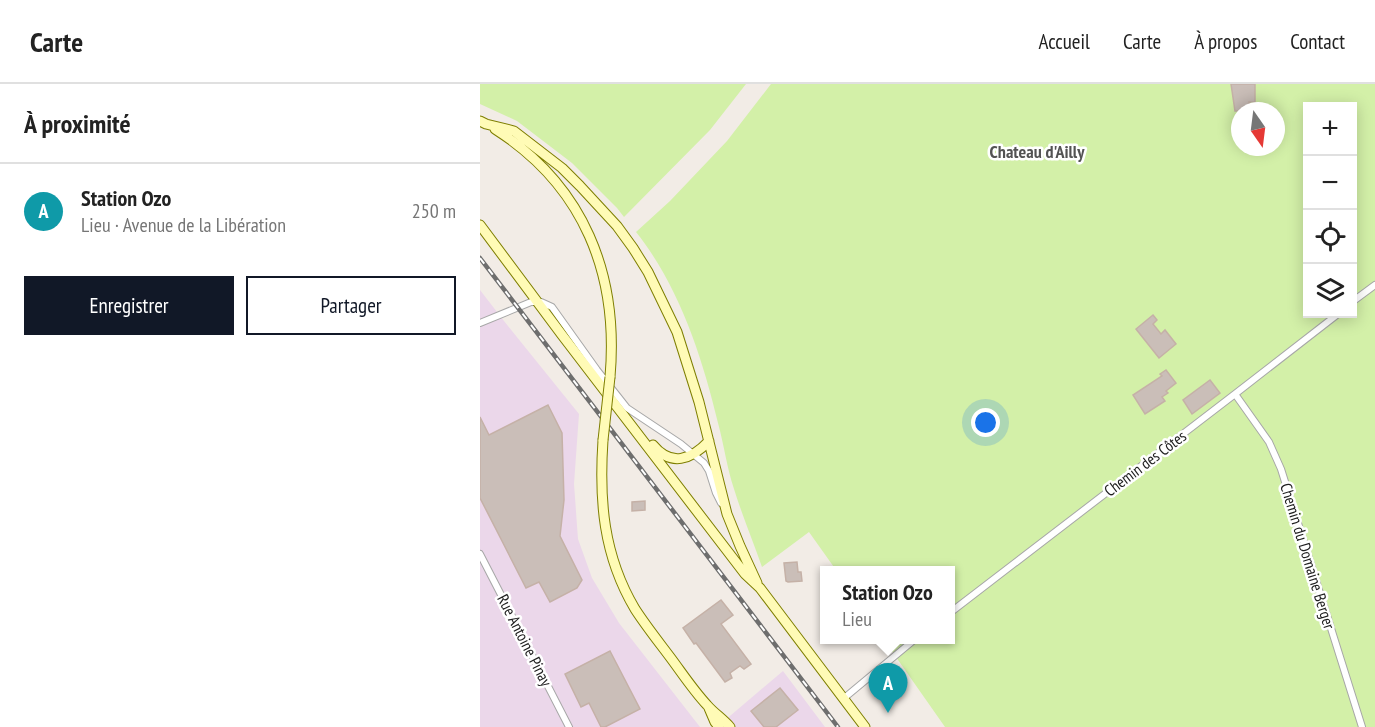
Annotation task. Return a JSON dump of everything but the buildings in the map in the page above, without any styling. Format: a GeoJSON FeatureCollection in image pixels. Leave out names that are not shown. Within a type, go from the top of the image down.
{"type":"FeatureCollection","features":[{"type":"Feature","properties":{"kind":"street"},"geometry":{"type":"LineString","coordinates":[[483,122],[510,139],[543,168],[570,201],[586,227],[601,264],[612,336],[601,471],[601,499],[607,533],[617,569],[635,608],[708,706],[719,727]]}},
{"type":"Feature","properties":{"kind":"street"},"geometry":{"type":"LineString","coordinates":[[483,122],[514,131],[562,168],[617,226],[648,272],[677,332],[691,374],[727,514]]}},
{"type":"Feature","properties":{"kind":"street"},"geometry":{"type":"LineString","coordinates":[[480,225],[536,302],[745,574],[760,588],[865,727]]}},
{"type":"Feature","properties":{"kind":"street"},"geometry":{"type":"LineString","coordinates":[[1357,299],[1375,285]]}},
{"type":"Feature","properties":{"kind":"street"},"geometry":{"type":"LineString","coordinates":[[480,323],[526,303],[547,304],[557,312],[597,370],[627,408],[694,453],[704,463],[760,588]]}},
{"type":"Feature","properties":{"kind":"street","name":"Chemin des Côtes"},"geometry":{"type":"LineString","coordinates":[[955,609],[1333,318]]}},
{"type":"Feature","properties":{"kind":"street","name":"Chemin du Domaine Berger"},"geometry":{"type":"LineString","coordinates":[[1235,394],[1269,442],[1275,455],[1362,727]]}},
{"type":"Feature","properties":{"kind":"street"},"geometry":{"type":"LineString","coordinates":[[633,427],[650,441],[658,452],[676,459],[694,453],[709,441]]}},
{"type":"Feature","properties":{"kind":"street","name":"Rue Antoine Pinay"},"geometry":{"type":"LineString","coordinates":[[480,554],[570,727]]}},
{"type":"Feature","properties":{"kind":"street"},"geometry":{"type":"LineString","coordinates":[[843,699],[908,644]]}},
{"type":"Feature","properties":{"kind":"street"},"geometry":{"type":"LineString","coordinates":[[708,706],[730,727]]}},
{"type":"Feature","properties":{"kind":"shaded area"},"geometry":{"type":"Polygon","coordinates":[[[480,290],[579,414],[574,484],[578,539],[592,578],[619,623],[700,727],[480,727],[480,290]]]}},
{"type":"Feature","properties":{"kind":"shaded area"},"geometry":{"type":"Polygon","coordinates":[[[783,671],[825,727],[717,727],[783,671]]]}},
{"type":"Feature","properties":{"kind":"green space"},"geometry":{"type":"Polygon","coordinates":[[[480,84],[746,84],[710,130],[624,217],[572,163],[517,121],[480,104],[480,84]]]}},
{"type":"Feature","properties":{"kind":"green space"},"geometry":{"type":"Polygon","coordinates":[[[771,84],[1375,84],[1375,727],[945,727],[887,644],[955,644],[955,566],[833,566],[809,532],[762,567],[740,508],[712,398],[687,323],[665,275],[636,232],[670,201],[727,141],[771,84]]]}},
{"type":"Feature","properties":{"kind":"railway"},"geometry":{"type":"LineString","coordinates":[[480,258],[838,727]]}},
{"type":"Feature","properties":{"kind":"place","name":"Station Ozo"},"geometry":{"type":"Point","coordinates":[888,713]}},
{"type":"Feature","properties":{"kind":"district","name":"Chateau d'Ailly"},"geometry":{"type":"Point","coordinates":[1037,151]}}]}
